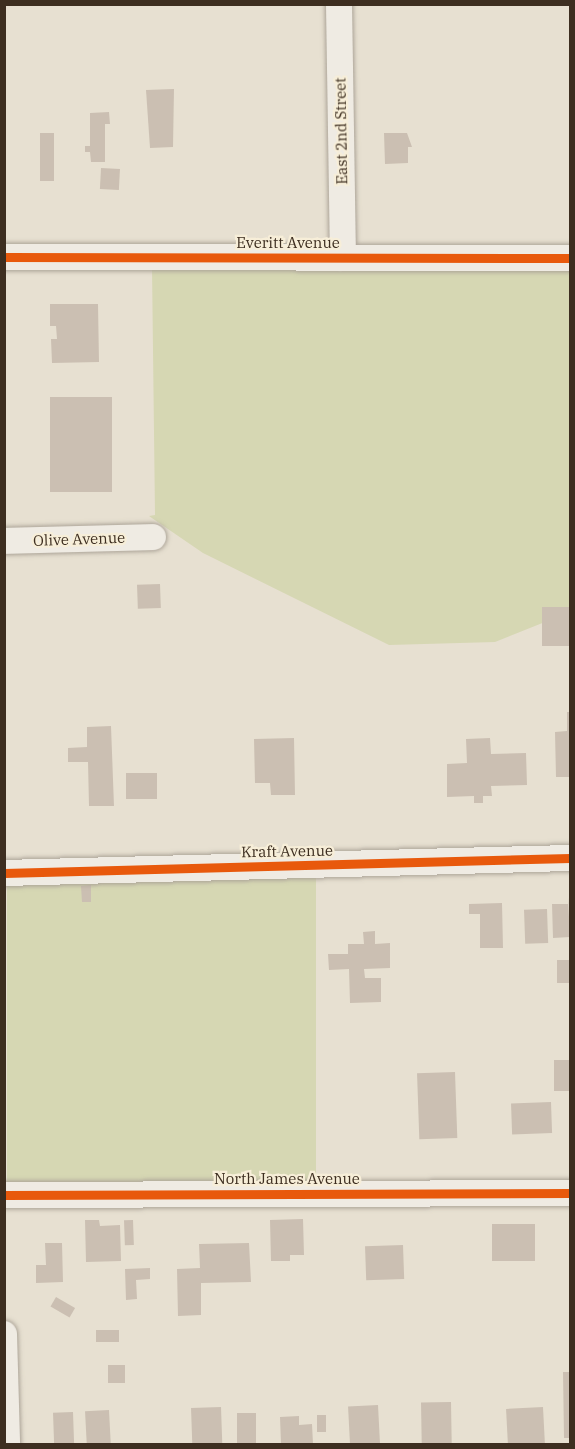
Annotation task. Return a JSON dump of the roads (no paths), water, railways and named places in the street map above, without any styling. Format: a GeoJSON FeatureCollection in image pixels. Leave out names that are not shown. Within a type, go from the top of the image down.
{"type":"FeatureCollection","features":[{"type":"Feature","properties":{"kind":"street","name":"East 2nd Street"},"geometry":{"type":"LineString","coordinates":[[339,4],[343,258]]}},
{"type":"Feature","properties":{"kind":"street","name":"Everitt Avenue"},"geometry":{"type":"LineString","coordinates":[[4,257],[570,258]]}},
{"type":"Feature","properties":{"kind":"street","name":"Olive Avenue"},"geometry":{"type":"LineString","coordinates":[[4,541],[153,537]]}},
{"type":"Feature","properties":{"kind":"street","name":"Kraft Avenue"},"geometry":{"type":"LineString","coordinates":[[4,873],[570,858]]}},
{"type":"Feature","properties":{"kind":"street","name":"North James Avenue"},"geometry":{"type":"LineString","coordinates":[[4,1195],[570,1193]]}},
{"type":"Feature","properties":{"kind":"street"},"geometry":{"type":"LineString","coordinates":[[4,1334],[7,1444]]}}]}
